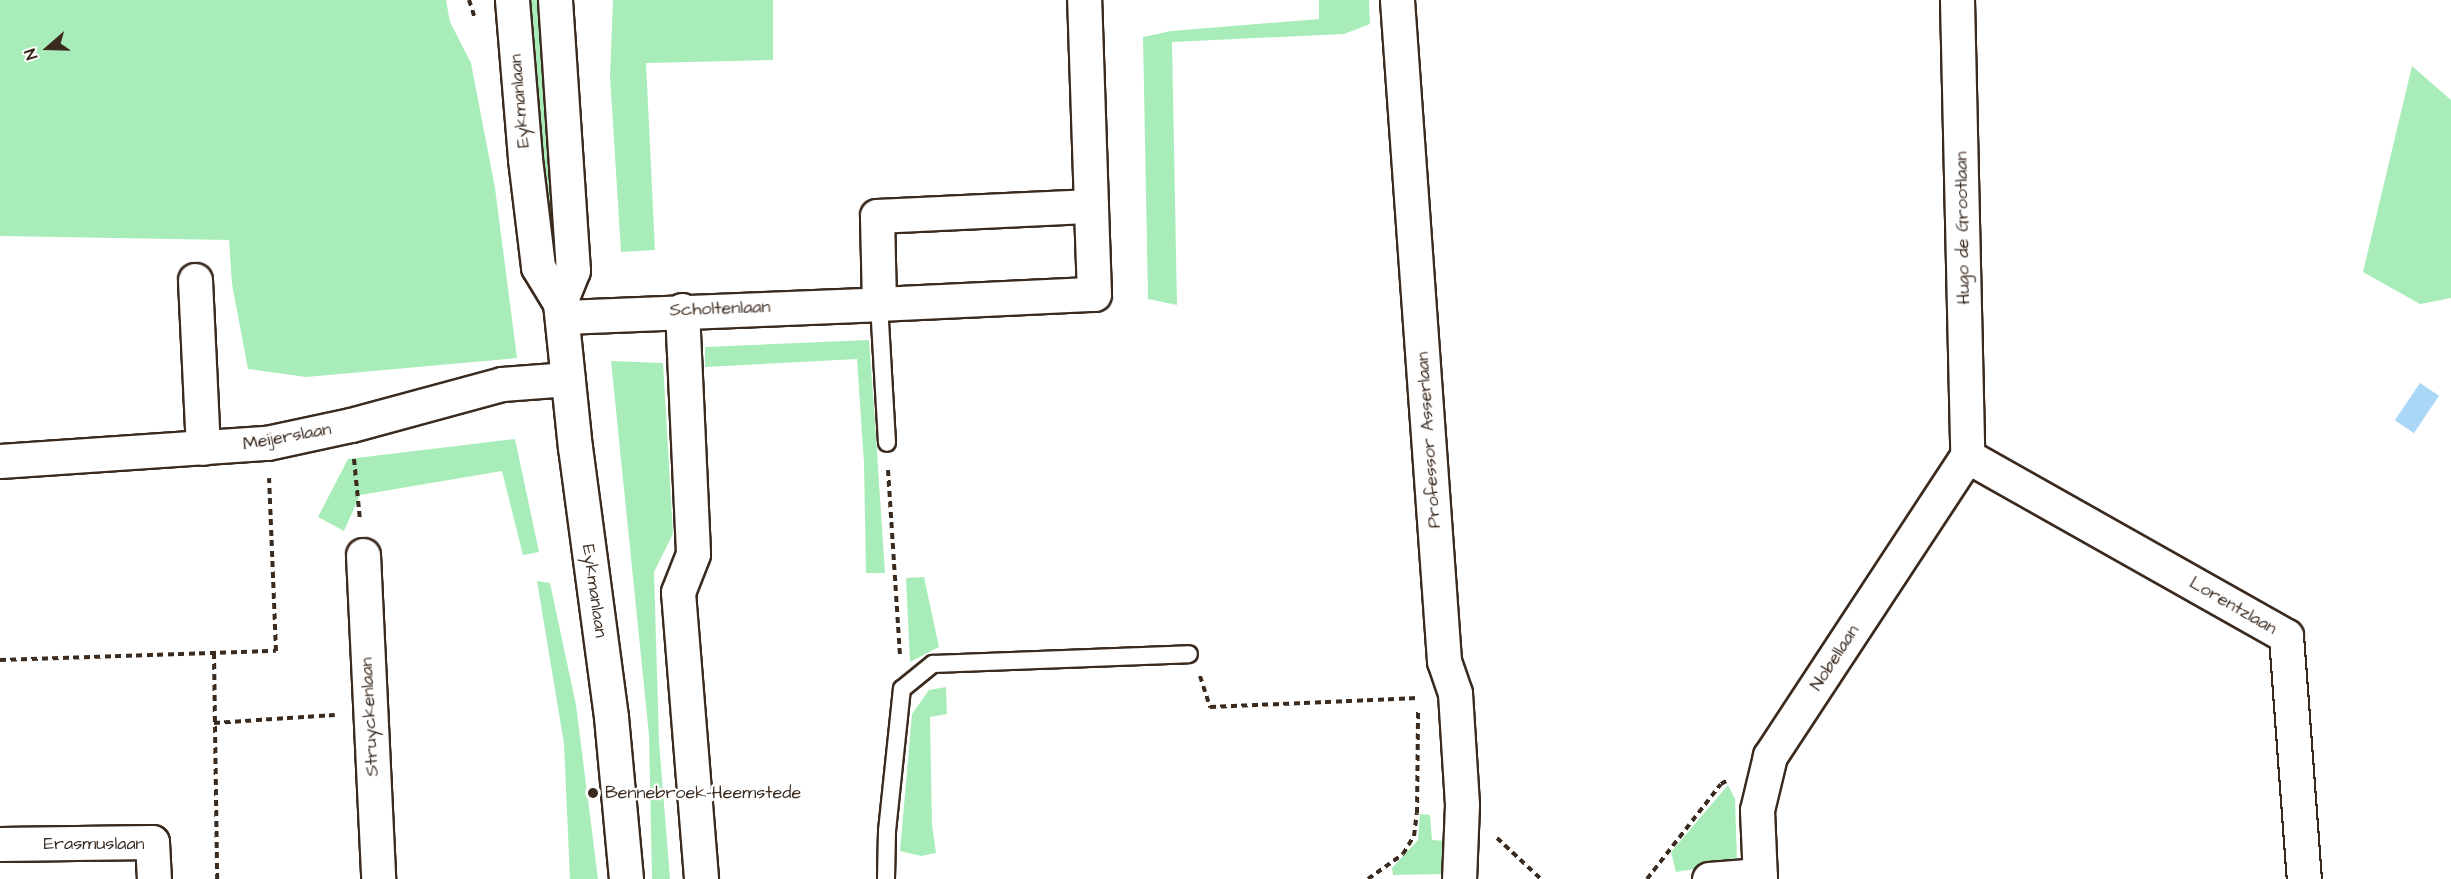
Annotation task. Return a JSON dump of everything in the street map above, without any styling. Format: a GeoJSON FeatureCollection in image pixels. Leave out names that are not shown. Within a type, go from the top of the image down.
{"type":"FeatureCollection","features":[{"type":"Feature","properties":{"kind":"street","name":"Eykmanlaan"},"geometry":{"type":"LineString","coordinates":[[512,0],[525,159],[538,267],[561,310],[611,717],[626,879]]}},
{"type":"Feature","properties":{"kind":"street","name":"Eykmanlaan"},"geometry":{"type":"LineString","coordinates":[[555,0],[573,270],[561,310]]}},
{"type":"Feature","properties":{"kind":"street","name":"Scholtenlaan"},"geometry":{"type":"LineString","coordinates":[[561,310],[682,310],[1094,294],[1084,0]]}},
{"type":"Feature","properties":{"kind":"street","name":"Professor Asserlaan"},"geometry":{"type":"LineString","coordinates":[[1397,0],[1444,662],[1455,693],[1462,805],[1459,879]]}},
{"type":"Feature","properties":{"kind":"street","name":"Hugo de Grootlaan"},"geometry":{"type":"LineString","coordinates":[[1957,0],[1967,456]]}},
{"type":"Feature","properties":{"kind":"street"},"geometry":{"type":"LineString","coordinates":[[879,304],[877,216],[1091,206]]}},
{"type":"Feature","properties":{"kind":"street"},"geometry":{"type":"LineString","coordinates":[[195,280],[203,448]]}},
{"type":"Feature","properties":{"kind":"street"},"geometry":{"type":"LineString","coordinates":[[682,310],[693,554],[678,592],[701,879]]}},
{"type":"Feature","properties":{"kind":"street","name":"Meijerslaan"},"geometry":{"type":"LineString","coordinates":[[0,461],[267,443],[351,425],[502,384],[568,379]]}},
{"type":"Feature","properties":{"kind":"street","name":"Nobellaan"},"geometry":{"type":"LineString","coordinates":[[1760,877],[1757,810],[1770,756],[1967,456]]}},
{"type":"Feature","properties":{"kind":"street","name":"Lorentzlaan"},"geometry":{"type":"LineString","coordinates":[[1967,456],[2286,636],[2304,879]]}},
{"type":"Feature","properties":{"kind":"street","name":"Struyckenlaan"},"geometry":{"type":"LineString","coordinates":[[363,555],[378,879]]}},
{"type":"Feature","properties":{"kind":"street","name":"Erasmuslaan"},"geometry":{"type":"LineString","coordinates":[[0,844],[152,842],[154,879]]}},
{"type":"Feature","properties":{"kind":"street"},"geometry":{"type":"LineString","coordinates":[[1708,879],[1760,877]]}},
{"type":"Feature","properties":{"kind":"lane"},"geometry":{"type":"LineString","coordinates":[[879,304],[887,443]]}},
{"type":"Feature","properties":{"kind":"lane"},"geometry":{"type":"LineString","coordinates":[[886,879],[887,831],[902,688],[933,664],[1189,654]]}},
{"type":"Feature","properties":{"kind":"path"},"geometry":{"type":"LineString","coordinates":[[351,425],[363,555]]}},
{"type":"Feature","properties":{"kind":"path"},"geometry":{"type":"LineString","coordinates":[[0,660],[276,651],[267,443]]}},
{"type":"Feature","properties":{"kind":"path"},"geometry":{"type":"LineString","coordinates":[[887,443],[902,688]]}},
{"type":"Feature","properties":{"kind":"path"},"geometry":{"type":"LineString","coordinates":[[214,653],[217,879]]}},
{"type":"Feature","properties":{"kind":"path"},"geometry":{"type":"LineString","coordinates":[[1189,654],[1197,666],[1210,707],[1418,697],[1417,813],[1414,836],[1403,854],[1368,879]]}},
{"type":"Feature","properties":{"kind":"path"},"geometry":{"type":"LineString","coordinates":[[214,723],[369,712]]}},
{"type":"Feature","properties":{"kind":"path"},"geometry":{"type":"LineString","coordinates":[[1647,879],[1721,784],[1770,756]]}},
{"type":"Feature","properties":{"kind":"path"},"geometry":{"type":"LineString","coordinates":[[1462,805],[1541,879]]}},
{"type":"Feature","properties":{"kind":"green space"},"geometry":{"type":"Polygon","coordinates":[[[0,0],[446,0],[450,22],[471,63],[495,188],[517,358],[306,377],[248,369],[232,284],[229,240],[0,236],[0,0]]]}},
{"type":"Feature","properties":{"kind":"green space"},"geometry":{"type":"Polygon","coordinates":[[[525,0],[543,0],[564,279],[550,273],[525,0]]]}},
{"type":"Feature","properties":{"kind":"green space"},"geometry":{"type":"Polygon","coordinates":[[[613,0],[773,0],[773,60],[646,63],[655,250],[621,252],[610,76],[613,0]]]}},
{"type":"Feature","properties":{"kind":"green space"},"geometry":{"type":"Polygon","coordinates":[[[1319,0],[1369,0],[1370,24],[1344,34],[1172,42],[1177,305],[1148,299],[1143,37],[1171,31],[1319,19],[1319,0]]]}},
{"type":"Feature","properties":{"kind":"green space"},"geometry":{"type":"Polygon","coordinates":[[[2412,66],[2451,100],[2451,298],[2420,304],[2363,272],[2412,66]]]}},
{"type":"Feature","properties":{"kind":"green space"},"geometry":{"type":"Polygon","coordinates":[[[869,340],[885,573],[866,573],[864,463],[857,359],[705,367],[705,347],[869,340]]]}},
{"type":"Feature","properties":{"kind":"green space"},"geometry":{"type":"Polygon","coordinates":[[[611,361],[663,363],[673,534],[654,572],[659,741],[670,879],[652,879],[649,735],[611,361]]]}},
{"type":"Feature","properties":{"kind":"green space"},"geometry":{"type":"Polygon","coordinates":[[[515,439],[539,552],[523,555],[502,471],[360,495],[344,531],[318,517],[348,459],[515,439]]]}},
{"type":"Feature","properties":{"kind":"green space"},"geometry":{"type":"Polygon","coordinates":[[[924,577],[939,647],[910,662],[906,578],[924,577]]]}},
{"type":"Feature","properties":{"kind":"green space"},"geometry":{"type":"Polygon","coordinates":[[[537,581],[550,583],[576,705],[598,879],[570,879],[564,744],[537,581]]]}},
{"type":"Feature","properties":{"kind":"green space"},"geometry":{"type":"Polygon","coordinates":[[[946,687],[947,714],[930,717],[932,825],[936,853],[921,856],[900,851],[912,714],[929,690],[946,687]]]}},
{"type":"Feature","properties":{"kind":"green space"},"geometry":{"type":"Polygon","coordinates":[[[1728,785],[1735,799],[1737,862],[1676,872],[1671,852],[1728,785]]]}},
{"type":"Feature","properties":{"kind":"green space"},"geometry":{"type":"Polygon","coordinates":[[[1420,814],[1430,815],[1432,840],[1447,841],[1448,861],[1442,874],[1393,875],[1392,868],[1418,840],[1420,814]]]}},
{"type":"Feature","properties":{"kind":"water"},"geometry":{"type":"Polygon","coordinates":[[[2420,383],[2439,396],[2414,433],[2395,420],[2420,383]]]}},
{"type":"Feature","properties":{"kind":"place","name":"Bennebroek-Heemstede"},"geometry":{"type":"Point","coordinates":[593,793]}}]}
